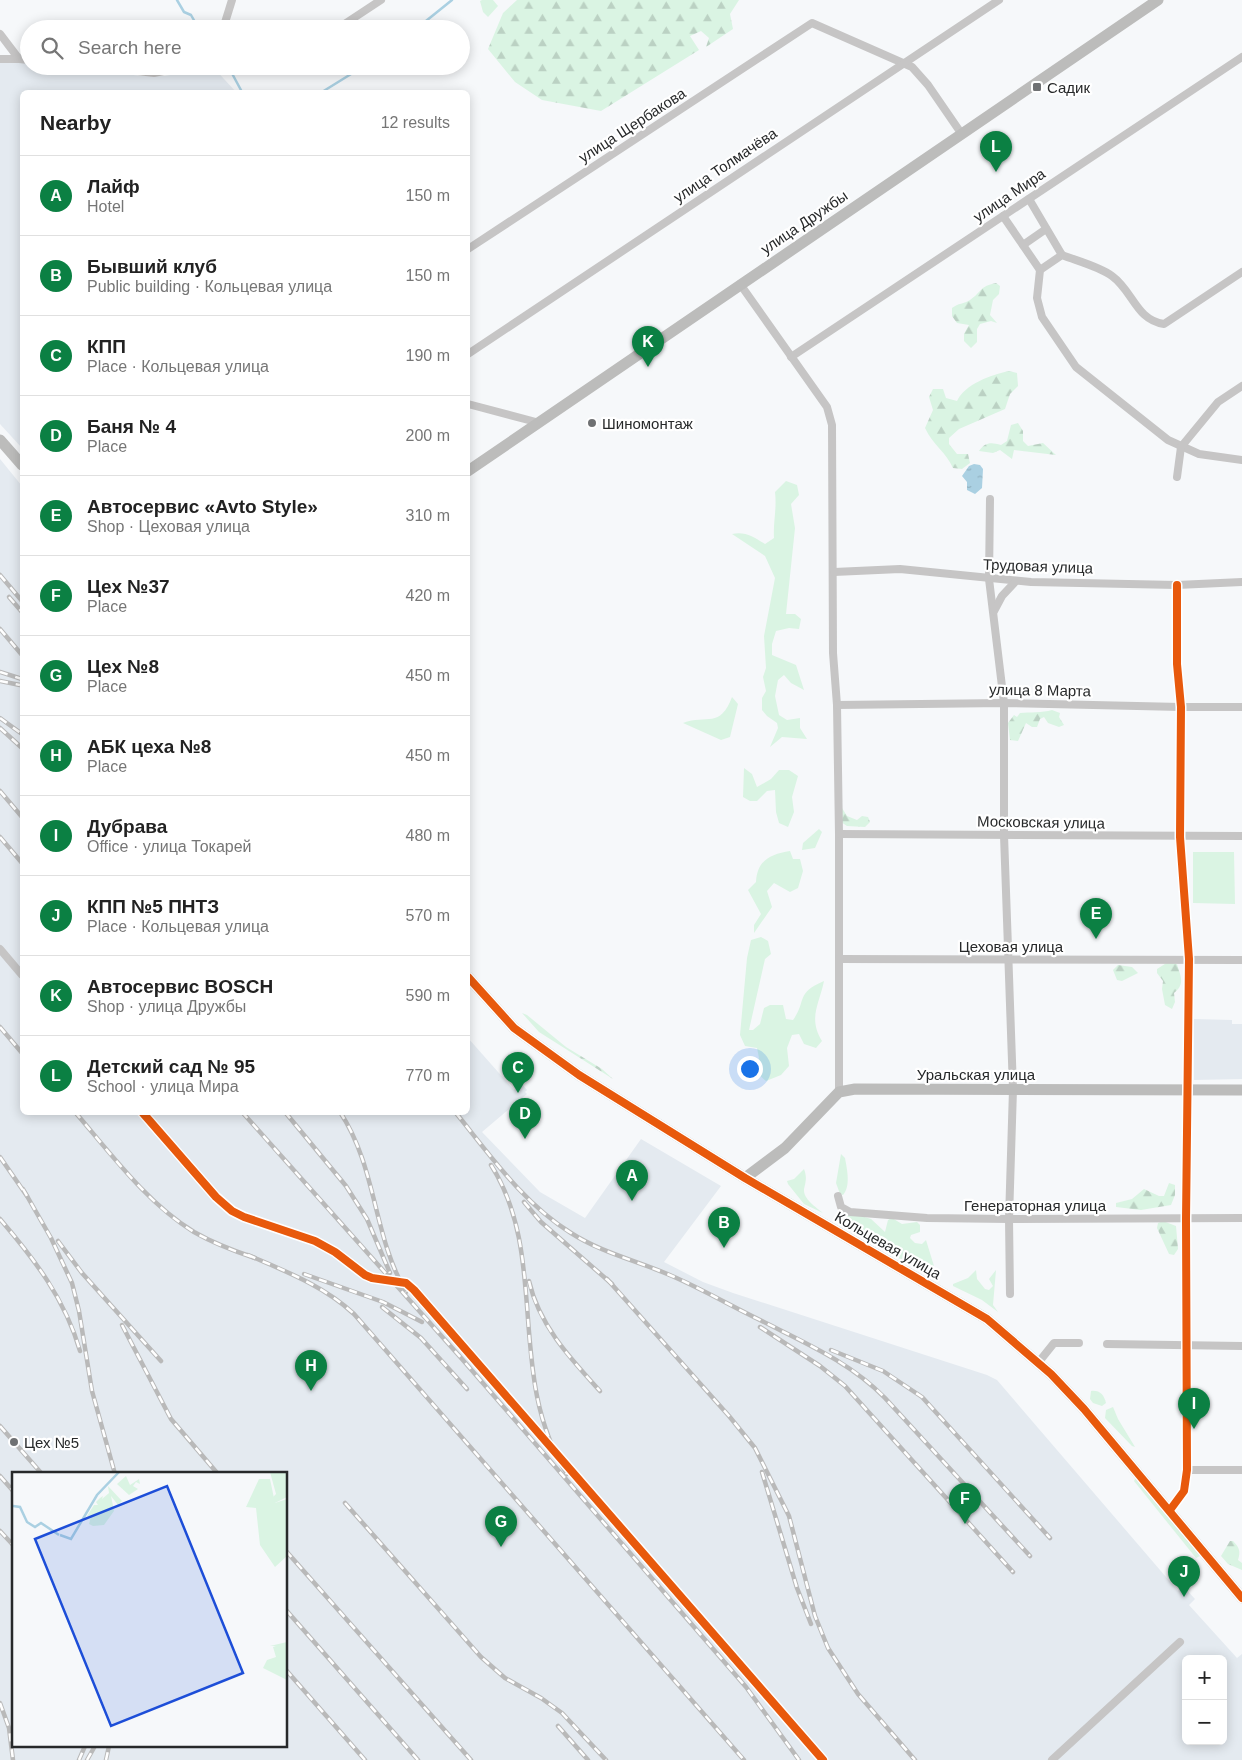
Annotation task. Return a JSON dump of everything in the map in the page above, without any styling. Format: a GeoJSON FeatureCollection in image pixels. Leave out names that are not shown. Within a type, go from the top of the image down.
{"type":"FeatureCollection","features":[{"type":"Feature","properties":{"kind":"street"},"geometry":{"type":"LineString","coordinates":[[226,20],[232,0]]}},
{"type":"Feature","properties":{"kind":"street"},"geometry":{"type":"LineString","coordinates":[[351,20],[381,0]]}},
{"type":"Feature","properties":{"kind":"street","name":"улица Толмачёва"},"geometry":{"type":"LineString","coordinates":[[470,353],[999,0]]}},
{"type":"Feature","properties":{"kind":"street","name":"улица Дружбы"},"geometry":{"type":"LineString","coordinates":[[470,470],[536,422],[1158,0]]}},
{"type":"Feature","properties":{"kind":"street","name":"улица Щербакова"},"geometry":{"type":"LineString","coordinates":[[470,248],[812,23],[903,63]]}},
{"type":"Feature","properties":{"kind":"street"},"geometry":{"type":"LineString","coordinates":[[0,34],[20,59]]}},
{"type":"Feature","properties":{"kind":"street","name":"улица Мира"},"geometry":{"type":"LineString","coordinates":[[791,357],[1242,57]]}},
{"type":"Feature","properties":{"kind":"street"},"geometry":{"type":"LineString","coordinates":[[0,59],[20,59]]}},
{"type":"Feature","properties":{"kind":"street"},"geometry":{"type":"LineString","coordinates":[[903,63],[919,74],[962,133]]}},
{"type":"Feature","properties":{"kind":"street"},"geometry":{"type":"LineString","coordinates":[[1029,199],[1062,255],[1110,274],[1145,317],[1155,323],[1164,324],[1242,272]]}},
{"type":"Feature","properties":{"kind":"street"},"geometry":{"type":"LineString","coordinates":[[1003,216],[1040,270],[1037,298],[1042,318],[1076,366],[1155,431],[1181,447],[1199,454],[1242,460]]}},
{"type":"Feature","properties":{"kind":"street"},"geometry":{"type":"LineString","coordinates":[[1023,245],[1046,229]]}},
{"type":"Feature","properties":{"kind":"street"},"geometry":{"type":"LineString","coordinates":[[1040,270],[1062,255]]}},
{"type":"Feature","properties":{"kind":"street"},"geometry":{"type":"LineString","coordinates":[[740,284],[827,407],[830,417],[834,572],[833,653],[837,705],[839,834],[839,1092],[785,1148],[745,1178]]}},
{"type":"Feature","properties":{"kind":"street"},"geometry":{"type":"LineString","coordinates":[[1177,477],[1181,447],[1218,402],[1242,386]]}},
{"type":"Feature","properties":{"kind":"street"},"geometry":{"type":"LineString","coordinates":[[470,405],[536,422]]}},
{"type":"Feature","properties":{"kind":"street"},"geometry":{"type":"LineString","coordinates":[[0,440],[20,462]]}},
{"type":"Feature","properties":{"kind":"street"},"geometry":{"type":"LineString","coordinates":[[990,499],[989,579],[1004,702],[1004,835],[1013,1089],[1009,1219],[1010,1294]]}},
{"type":"Feature","properties":{"kind":"street","name":"Трудовая улица"},"geometry":{"type":"LineString","coordinates":[[834,572],[900,569],[1016,581],[1177,584],[1242,582]]}},
{"type":"Feature","properties":{"kind":"street"},"geometry":{"type":"LineString","coordinates":[[993,613],[1002,596],[1016,581]]}},
{"type":"Feature","properties":{"kind":"street"},"geometry":{"type":"LineString","coordinates":[[1170,1510],[1184,1491],[1187,1470],[1188,1345],[1186,1219],[1189,959],[1180,837],[1181,708],[1177,664],[1177,584]]}},
{"type":"Feature","properties":{"kind":"street","name":"улица 8 Марта"},"geometry":{"type":"LineString","coordinates":[[837,705],[1004,702],[1181,708],[1242,707]]}},
{"type":"Feature","properties":{"kind":"street","name":"Московская улица"},"geometry":{"type":"LineString","coordinates":[[839,834],[1242,836]]}},
{"type":"Feature","properties":{"kind":"street"},"geometry":{"type":"LineString","coordinates":[[0,949],[20,973]]}},
{"type":"Feature","properties":{"kind":"street","name":"Цеховая улица"},"geometry":{"type":"LineString","coordinates":[[839,959],[1242,960]]}},
{"type":"Feature","properties":{"kind":"street","name":"Кольцевая улица"},"geometry":{"type":"LineString","coordinates":[[470,979],[514,1028],[548,1054],[745,1178],[964,1304],[986,1319],[1038,1363],[1084,1409],[1242,1598]]}},
{"type":"Feature","properties":{"kind":"street","name":"Уральская улица"},"geometry":{"type":"LineString","coordinates":[[839,1092],[855,1089],[1242,1090]]}},
{"type":"Feature","properties":{"kind":"street"},"geometry":{"type":"LineString","coordinates":[[145,1115],[216,1197],[232,1211],[244,1217],[328,1246],[372,1278],[406,1283],[414,1290],[823,1760]]}},
{"type":"Feature","properties":{"kind":"street","name":"Генераторная улица"},"geometry":{"type":"LineString","coordinates":[[838,1196],[841,1208],[850,1212],[927,1218],[1242,1218]]}},
{"type":"Feature","properties":{"kind":"street"},"geometry":{"type":"LineString","coordinates":[[1038,1363],[1054,1343],[1079,1343]]}},
{"type":"Feature","properties":{"kind":"street"},"geometry":{"type":"LineString","coordinates":[[1107,1344],[1242,1346]]}},
{"type":"Feature","properties":{"kind":"street"},"geometry":{"type":"LineString","coordinates":[[1187,1470],[1242,1470]]}},
{"type":"Feature","properties":{"kind":"street"},"geometry":{"type":"LineString","coordinates":[[1052,1760],[1180,1642]]}},
{"type":"Feature","properties":{"kind":"shaded area"},"geometry":{"type":"Polygon","coordinates":[[[0,63],[20,63],[20,75],[220,75],[234,90],[20,90],[20,446],[0,424],[0,63]]]}},
{"type":"Feature","properties":{"kind":"shaded area"},"geometry":{"type":"Polygon","coordinates":[[[0,459],[20,484],[20,1115],[470,1115],[470,1040],[514,1090],[521,1083],[527,1090],[525,1092],[527,1094],[482,1132],[540,1192],[585,1218],[641,1139],[721,1186],[664,1262],[703,1282],[733,1293],[987,1375],[997,1380],[1178,1591],[1183,1586],[1195,1599],[1189,1605],[1237,1658],[1242,1654],[1242,1760],[0,1760],[0,459]]]}},
{"type":"Feature","properties":{"kind":"shaded area"},"geometry":{"type":"Polygon","coordinates":[[[1194,1019],[1232,1020],[1232,1024],[1242,1024],[1242,1079],[1194,1080],[1194,1019]]]}},
{"type":"Feature","properties":{"kind":"green space"},"geometry":{"type":"Polygon","coordinates":[[[493,0],[498,6],[488,17],[483,12],[480,1],[493,0]]]}},
{"type":"Feature","properties":{"kind":"green space"},"geometry":{"type":"Polygon","coordinates":[[[517,0],[739,0],[730,14],[733,29],[706,47],[709,38],[701,31],[690,36],[699,50],[601,111],[542,100],[515,82],[488,49],[503,13],[517,0]]]}},
{"type":"Feature","properties":{"kind":"green space"},"geometry":{"type":"Polygon","coordinates":[[[996,283],[1000,286],[999,294],[993,300],[990,315],[997,323],[991,321],[980,324],[977,329],[977,342],[971,348],[964,341],[964,334],[969,325],[957,323],[952,316],[952,308],[970,300],[986,286],[996,283]]]}},
{"type":"Feature","properties":{"kind":"green space"},"geometry":{"type":"Polygon","coordinates":[[[1009,371],[1017,373],[1018,386],[1010,394],[1005,409],[959,429],[949,438],[949,444],[957,454],[968,454],[970,463],[962,469],[953,468],[925,428],[933,410],[929,397],[933,389],[943,389],[946,398],[957,401],[972,385],[994,375],[1009,371]]]}},
{"type":"Feature","properties":{"kind":"green space"},"geometry":{"type":"Polygon","coordinates":[[[1018,423],[1023,431],[1023,441],[1028,446],[1043,443],[1056,455],[1014,450],[1012,459],[1000,450],[993,453],[979,451],[986,444],[1001,445],[1007,441],[1011,425],[1018,423]]]}},
{"type":"Feature","properties":{"kind":"green space"},"geometry":{"type":"Polygon","coordinates":[[[786,481],[797,485],[799,495],[791,504],[795,528],[786,614],[795,614],[801,619],[799,629],[789,628],[776,631],[772,644],[772,655],[796,665],[804,690],[791,683],[784,675],[778,680],[775,696],[779,715],[787,720],[800,718],[800,728],[807,739],[782,737],[770,747],[778,728],[777,723],[762,710],[762,698],[766,691],[763,677],[766,668],[764,636],[775,578],[765,556],[732,534],[745,534],[765,544],[774,538],[775,492],[786,481]]]}},
{"type":"Feature","properties":{"kind":"green space"},"geometry":{"type":"Polygon","coordinates":[[[732,697],[738,704],[730,737],[721,740],[683,723],[718,717],[723,713],[732,697]]]}},
{"type":"Feature","properties":{"kind":"green space"},"geometry":{"type":"Polygon","coordinates":[[[1052,710],[1060,713],[1059,717],[1064,725],[1059,727],[1048,723],[1044,717],[1040,719],[1037,727],[1032,727],[1026,723],[1018,741],[1010,740],[1008,723],[1014,715],[1017,717],[1020,713],[1052,710]]]}},
{"type":"Feature","properties":{"kind":"green space"},"geometry":{"type":"Polygon","coordinates":[[[744,768],[752,774],[757,787],[771,779],[779,770],[789,770],[798,776],[792,797],[794,812],[788,827],[779,823],[776,812],[775,790],[767,791],[757,801],[750,801],[743,797],[744,768]]]}},
{"type":"Feature","properties":{"kind":"green space"},"geometry":{"type":"Polygon","coordinates":[[[842,808],[847,816],[857,820],[862,816],[868,817],[870,822],[865,827],[847,826],[841,822],[842,808]]]}},
{"type":"Feature","properties":{"kind":"green space"},"geometry":{"type":"Polygon","coordinates":[[[819,829],[822,832],[815,848],[802,850],[803,843],[819,829]]]}},
{"type":"Feature","properties":{"kind":"green space"},"geometry":{"type":"Polygon","coordinates":[[[790,851],[793,859],[800,859],[803,871],[798,888],[790,892],[774,883],[767,891],[772,907],[754,933],[754,925],[761,914],[748,890],[756,882],[759,868],[766,859],[790,851]]]}},
{"type":"Feature","properties":{"kind":"green space"},"geometry":{"type":"Polygon","coordinates":[[[1193,852],[1234,852],[1235,904],[1193,903],[1193,852]]]}},
{"type":"Feature","properties":{"kind":"green space"},"geometry":{"type":"Polygon","coordinates":[[[761,937],[768,941],[771,954],[765,959],[749,1030],[753,1030],[760,1024],[764,1008],[770,1005],[783,1005],[786,1019],[793,1020],[805,994],[809,989],[824,981],[815,1018],[822,1041],[816,1048],[804,1044],[799,1034],[792,1035],[787,1048],[789,1066],[781,1075],[766,1081],[754,1071],[759,1058],[757,1048],[745,1046],[740,1035],[747,958],[751,940],[761,937]]]}},
{"type":"Feature","properties":{"kind":"green space"},"geometry":{"type":"Polygon","coordinates":[[[1168,962],[1177,964],[1181,979],[1178,990],[1174,993],[1175,1002],[1172,1009],[1165,1005],[1162,989],[1163,981],[1157,973],[1157,969],[1168,962]]]}},
{"type":"Feature","properties":{"kind":"green space"},"geometry":{"type":"Polygon","coordinates":[[[1118,965],[1132,967],[1138,973],[1122,981],[1117,980],[1113,970],[1118,965]]]}},
{"type":"Feature","properties":{"kind":"green space"},"geometry":{"type":"Polygon","coordinates":[[[522,1013],[566,1047],[602,1069],[613,1079],[539,1032],[522,1013]]]}},
{"type":"Feature","properties":{"kind":"green space"},"geometry":{"type":"Polygon","coordinates":[[[841,1154],[845,1158],[848,1177],[847,1187],[843,1195],[840,1194],[836,1183],[841,1154]]]}},
{"type":"Feature","properties":{"kind":"green space"},"geometry":{"type":"Polygon","coordinates":[[[804,1169],[806,1181],[804,1193],[810,1202],[823,1213],[804,1204],[788,1184],[787,1181],[794,1179],[804,1169]]]}},
{"type":"Feature","properties":{"kind":"green space"},"geometry":{"type":"Polygon","coordinates":[[[1169,1183],[1175,1185],[1175,1195],[1171,1205],[1141,1210],[1116,1207],[1116,1203],[1132,1199],[1144,1189],[1159,1196],[1164,1196],[1169,1183]]]}},
{"type":"Feature","properties":{"kind":"green space"},"geometry":{"type":"Polygon","coordinates":[[[842,1210],[871,1219],[885,1232],[888,1220],[892,1218],[902,1224],[917,1222],[920,1225],[920,1232],[911,1235],[910,1238],[915,1243],[922,1244],[926,1240],[934,1266],[929,1273],[923,1272],[836,1222],[837,1212],[842,1210]]]}},
{"type":"Feature","properties":{"kind":"green space"},"geometry":{"type":"Polygon","coordinates":[[[1163,1221],[1176,1226],[1178,1249],[1174,1255],[1169,1254],[1157,1228],[1158,1223],[1163,1221]]]}},
{"type":"Feature","properties":{"kind":"green space"},"geometry":{"type":"Polygon","coordinates":[[[976,1270],[977,1279],[985,1289],[989,1290],[993,1286],[989,1279],[996,1270],[993,1305],[998,1312],[982,1300],[953,1286],[953,1284],[968,1278],[976,1270]]]}},
{"type":"Feature","properties":{"kind":"green space"},"geometry":{"type":"Polygon","coordinates":[[[1091,1391],[1097,1391],[1101,1394],[1106,1403],[1102,1406],[1093,1403],[1090,1399],[1091,1391]]]}},
{"type":"Feature","properties":{"kind":"green space"},"geometry":{"type":"Polygon","coordinates":[[[1113,1407],[1135,1447],[1105,1418],[1106,1410],[1113,1407]]]}},
{"type":"Feature","properties":{"kind":"green space"},"geometry":{"type":"Polygon","coordinates":[[[1136,1477],[1200,1556],[1196,1558],[1134,1481],[1136,1477]]]}},
{"type":"Feature","properties":{"kind":"green space"},"geometry":{"type":"Polygon","coordinates":[[[1230,1541],[1233,1541],[1238,1547],[1238,1560],[1242,1563],[1242,1570],[1228,1564],[1221,1556],[1230,1541]]]}},
{"type":"Feature","properties":{"kind":"water"},"geometry":{"type":"Polygon","coordinates":[[[974,464],[980,465],[983,469],[982,488],[975,494],[967,490],[967,482],[962,476],[969,466],[974,464]]]}},
{"type":"Feature","properties":{"kind":"waterway"},"geometry":{"type":"LineString","coordinates":[[177,0],[184,12],[191,15],[194,20]]}},
{"type":"Feature","properties":{"kind":"waterway"},"geometry":{"type":"LineString","coordinates":[[427,20],[452,0]]}},
{"type":"Feature","properties":{"kind":"waterway"},"geometry":{"type":"LineString","coordinates":[[233,75],[241,90]]}},
{"type":"Feature","properties":{"kind":"waterway"},"geometry":{"type":"LineString","coordinates":[[325,90],[349,75]]}},
{"type":"Feature","properties":{"kind":"railway"},"geometry":{"type":"LineString","coordinates":[[0,575],[20,599]]}},
{"type":"Feature","properties":{"kind":"railway"},"geometry":{"type":"LineString","coordinates":[[9,597],[20,610]]}},
{"type":"Feature","properties":{"kind":"railway"},"geometry":{"type":"LineString","coordinates":[[0,629],[20,653]]}},
{"type":"Feature","properties":{"kind":"railway"},"geometry":{"type":"LineString","coordinates":[[0,672],[20,678]]}},
{"type":"Feature","properties":{"kind":"railway"},"geometry":{"type":"LineString","coordinates":[[0,681],[20,685]]}},
{"type":"Feature","properties":{"kind":"railway"},"geometry":{"type":"LineString","coordinates":[[0,718],[20,733]]}},
{"type":"Feature","properties":{"kind":"railway"},"geometry":{"type":"LineString","coordinates":[[0,728],[20,746]]}},
{"type":"Feature","properties":{"kind":"railway"},"geometry":{"type":"LineString","coordinates":[[0,791],[20,815]]}},
{"type":"Feature","properties":{"kind":"railway"},"geometry":{"type":"LineString","coordinates":[[0,837],[20,861]]}},
{"type":"Feature","properties":{"kind":"railway"},"geometry":{"type":"LineString","coordinates":[[0,1027],[20,1051]]}},
{"type":"Feature","properties":{"kind":"railway"},"geometry":{"type":"LineString","coordinates":[[78,1115],[130,1177],[177,1220],[209,1240],[255,1258]]}},
{"type":"Feature","properties":{"kind":"railway"},"geometry":{"type":"LineString","coordinates":[[245,1115],[462,1359],[746,1687],[799,1760]]}},
{"type":"Feature","properties":{"kind":"railway"},"geometry":{"type":"LineString","coordinates":[[287,1115],[346,1186],[367,1219],[390,1273]]}},
{"type":"Feature","properties":{"kind":"railway"},"geometry":{"type":"LineString","coordinates":[[342,1115],[361,1156],[387,1248],[406,1292]]}},
{"type":"Feature","properties":{"kind":"railway"},"geometry":{"type":"LineString","coordinates":[[458,1115],[522,1193],[538,1208],[571,1233],[595,1246],[694,1286],[810,1345],[857,1374],[885,1398],[1030,1556]]}},
{"type":"Feature","properties":{"kind":"railway"},"geometry":{"type":"LineString","coordinates":[[0,1157],[27,1196]]}},
{"type":"Feature","properties":{"kind":"railway"},"geometry":{"type":"LineString","coordinates":[[491,1165],[509,1201],[519,1239],[525,1278],[531,1358],[537,1397],[548,1436],[567,1474]]}},
{"type":"Feature","properties":{"kind":"railway"},"geometry":{"type":"LineString","coordinates":[[23,1189],[51,1238],[72,1283],[79,1311],[92,1391],[114,1472]]}},
{"type":"Feature","properties":{"kind":"railway"},"geometry":{"type":"LineString","coordinates":[[524,1202],[541,1222],[612,1284]]}},
{"type":"Feature","properties":{"kind":"railway"},"geometry":{"type":"LineString","coordinates":[[0,1219],[48,1281],[66,1314],[80,1351]]}},
{"type":"Feature","properties":{"kind":"railway"},"geometry":{"type":"LineString","coordinates":[[58,1241],[82,1273],[161,1361]]}},
{"type":"Feature","properties":{"kind":"railway"},"geometry":{"type":"LineString","coordinates":[[248,1255],[317,1287],[354,1314],[744,1760]]}},
{"type":"Feature","properties":{"kind":"railway"},"geometry":{"type":"LineString","coordinates":[[304,1274],[383,1302],[422,1322]]}},
{"type":"Feature","properties":{"kind":"railway"},"geometry":{"type":"LineString","coordinates":[[607,1279],[729,1416],[755,1448],[789,1516],[815,1616],[828,1648],[858,1694],[915,1760]]}},
{"type":"Feature","properties":{"kind":"railway"},"geometry":{"type":"LineString","coordinates":[[529,1281],[540,1312],[557,1340],[600,1391]]}},
{"type":"Feature","properties":{"kind":"railway"},"geometry":{"type":"LineString","coordinates":[[382,1307],[421,1338],[467,1389]]}},
{"type":"Feature","properties":{"kind":"railway"},"geometry":{"type":"LineString","coordinates":[[122,1325],[171,1419],[216,1472]]}},
{"type":"Feature","properties":{"kind":"railway"},"geometry":{"type":"LineString","coordinates":[[760,1327],[820,1366],[845,1386],[1013,1572]]}},
{"type":"Feature","properties":{"kind":"railway"},"geometry":{"type":"LineString","coordinates":[[831,1350],[883,1371],[922,1397],[1050,1538]]}},
{"type":"Feature","properties":{"kind":"railway"},"geometry":{"type":"LineString","coordinates":[[0,1426],[40,1472]]}},
{"type":"Feature","properties":{"kind":"railway"},"geometry":{"type":"LineString","coordinates":[[762,1472],[797,1588],[811,1624]]}},
{"type":"Feature","properties":{"kind":"railway"},"geometry":{"type":"LineString","coordinates":[[0,1476],[12,1490]]}},
{"type":"Feature","properties":{"kind":"railway"},"geometry":{"type":"LineString","coordinates":[[345,1503],[481,1657],[505,1678],[541,1698],[562,1713],[606,1760]]}},
{"type":"Feature","properties":{"kind":"railway"},"geometry":{"type":"LineString","coordinates":[[0,1531],[12,1544]]}},
{"type":"Feature","properties":{"kind":"railway"},"geometry":{"type":"LineString","coordinates":[[288,1553],[471,1760]]}},
{"type":"Feature","properties":{"kind":"railway"},"geometry":{"type":"LineString","coordinates":[[288,1612],[418,1760]]}},
{"type":"Feature","properties":{"kind":"railway"},"geometry":{"type":"LineString","coordinates":[[288,1672],[365,1760]]}},
{"type":"Feature","properties":{"kind":"railway"},"geometry":{"type":"LineString","coordinates":[[0,1703],[9,1728],[13,1760]]}},
{"type":"Feature","properties":{"kind":"railway"},"geometry":{"type":"LineString","coordinates":[[558,1726],[588,1760]]}},
{"type":"Feature","properties":{"kind":"railway"},"geometry":{"type":"LineString","coordinates":[[79,1760],[84,1748]]}},
{"type":"Feature","properties":{"kind":"railway"},"geometry":{"type":"LineString","coordinates":[[87,1760],[94,1748]]}},
{"type":"Feature","properties":{"kind":"railway"},"geometry":{"type":"LineString","coordinates":[[106,1760],[109,1748]]}},
{"type":"Feature","properties":{"kind":"cycle path"},"geometry":{"type":"LineString","coordinates":[[1170,1510],[1184,1491],[1187,1470],[1186,1219],[1189,959],[1180,837],[1181,707],[1177,664],[1177,585]]}},
{"type":"Feature","properties":{"kind":"cycle path"},"geometry":{"type":"LineString","coordinates":[[470,979],[514,1028],[579,1075],[745,1178],[987,1319],[1051,1374],[1084,1409],[1242,1598]]}},
{"type":"Feature","properties":{"kind":"cycle path"},"geometry":{"type":"LineString","coordinates":[[145,1115],[216,1197],[232,1211],[244,1217],[315,1241],[335,1252],[365,1275],[372,1278],[406,1283],[414,1290],[823,1760]]}},
{"type":"Feature","properties":{"kind":"place","name":"Садик"},"geometry":{"type":"Point","coordinates":[1037,87]}},
{"type":"Feature","properties":{"kind":"place","name":"Детский сад № 95"},"geometry":{"type":"Point","coordinates":[996,172]}},
{"type":"Feature","properties":{"kind":"place","name":"Автосервис BOSCH"},"geometry":{"type":"Point","coordinates":[648,367]}},
{"type":"Feature","properties":{"kind":"place","name":"Шиномонтаж"},"geometry":{"type":"Point","coordinates":[592,423]}},
{"type":"Feature","properties":{"kind":"place","name":"Автосервис «Avto Style»"},"geometry":{"type":"Point","coordinates":[1096,939]}},
{"type":"Feature","properties":{"kind":"place","name":"КПП"},"geometry":{"type":"Point","coordinates":[518,1093]}},
{"type":"Feature","properties":{"kind":"place","name":"Баня № 4"},"geometry":{"type":"Point","coordinates":[525,1139]}},
{"type":"Feature","properties":{"kind":"place","name":"Лайф"},"geometry":{"type":"Point","coordinates":[632,1201]}},
{"type":"Feature","properties":{"kind":"place","name":"Бывший клуб"},"geometry":{"type":"Point","coordinates":[724,1248]}},
{"type":"Feature","properties":{"kind":"place","name":"АБК цеха №8"},"geometry":{"type":"Point","coordinates":[311,1391]}},
{"type":"Feature","properties":{"kind":"place","name":"Дубрава"},"geometry":{"type":"Point","coordinates":[1194,1429]}},
{"type":"Feature","properties":{"kind":"place","name":"Цех №5"},"geometry":{"type":"Point","coordinates":[14,1442]}},
{"type":"Feature","properties":{"kind":"place","name":"Цех №37"},"geometry":{"type":"Point","coordinates":[965,1524]}},
{"type":"Feature","properties":{"kind":"place","name":"Цех №8"},"geometry":{"type":"Point","coordinates":[501,1547]}},
{"type":"Feature","properties":{"kind":"place","name":"КПП №5 ПНТЗ"},"geometry":{"type":"Point","coordinates":[1184,1597]}}]}
